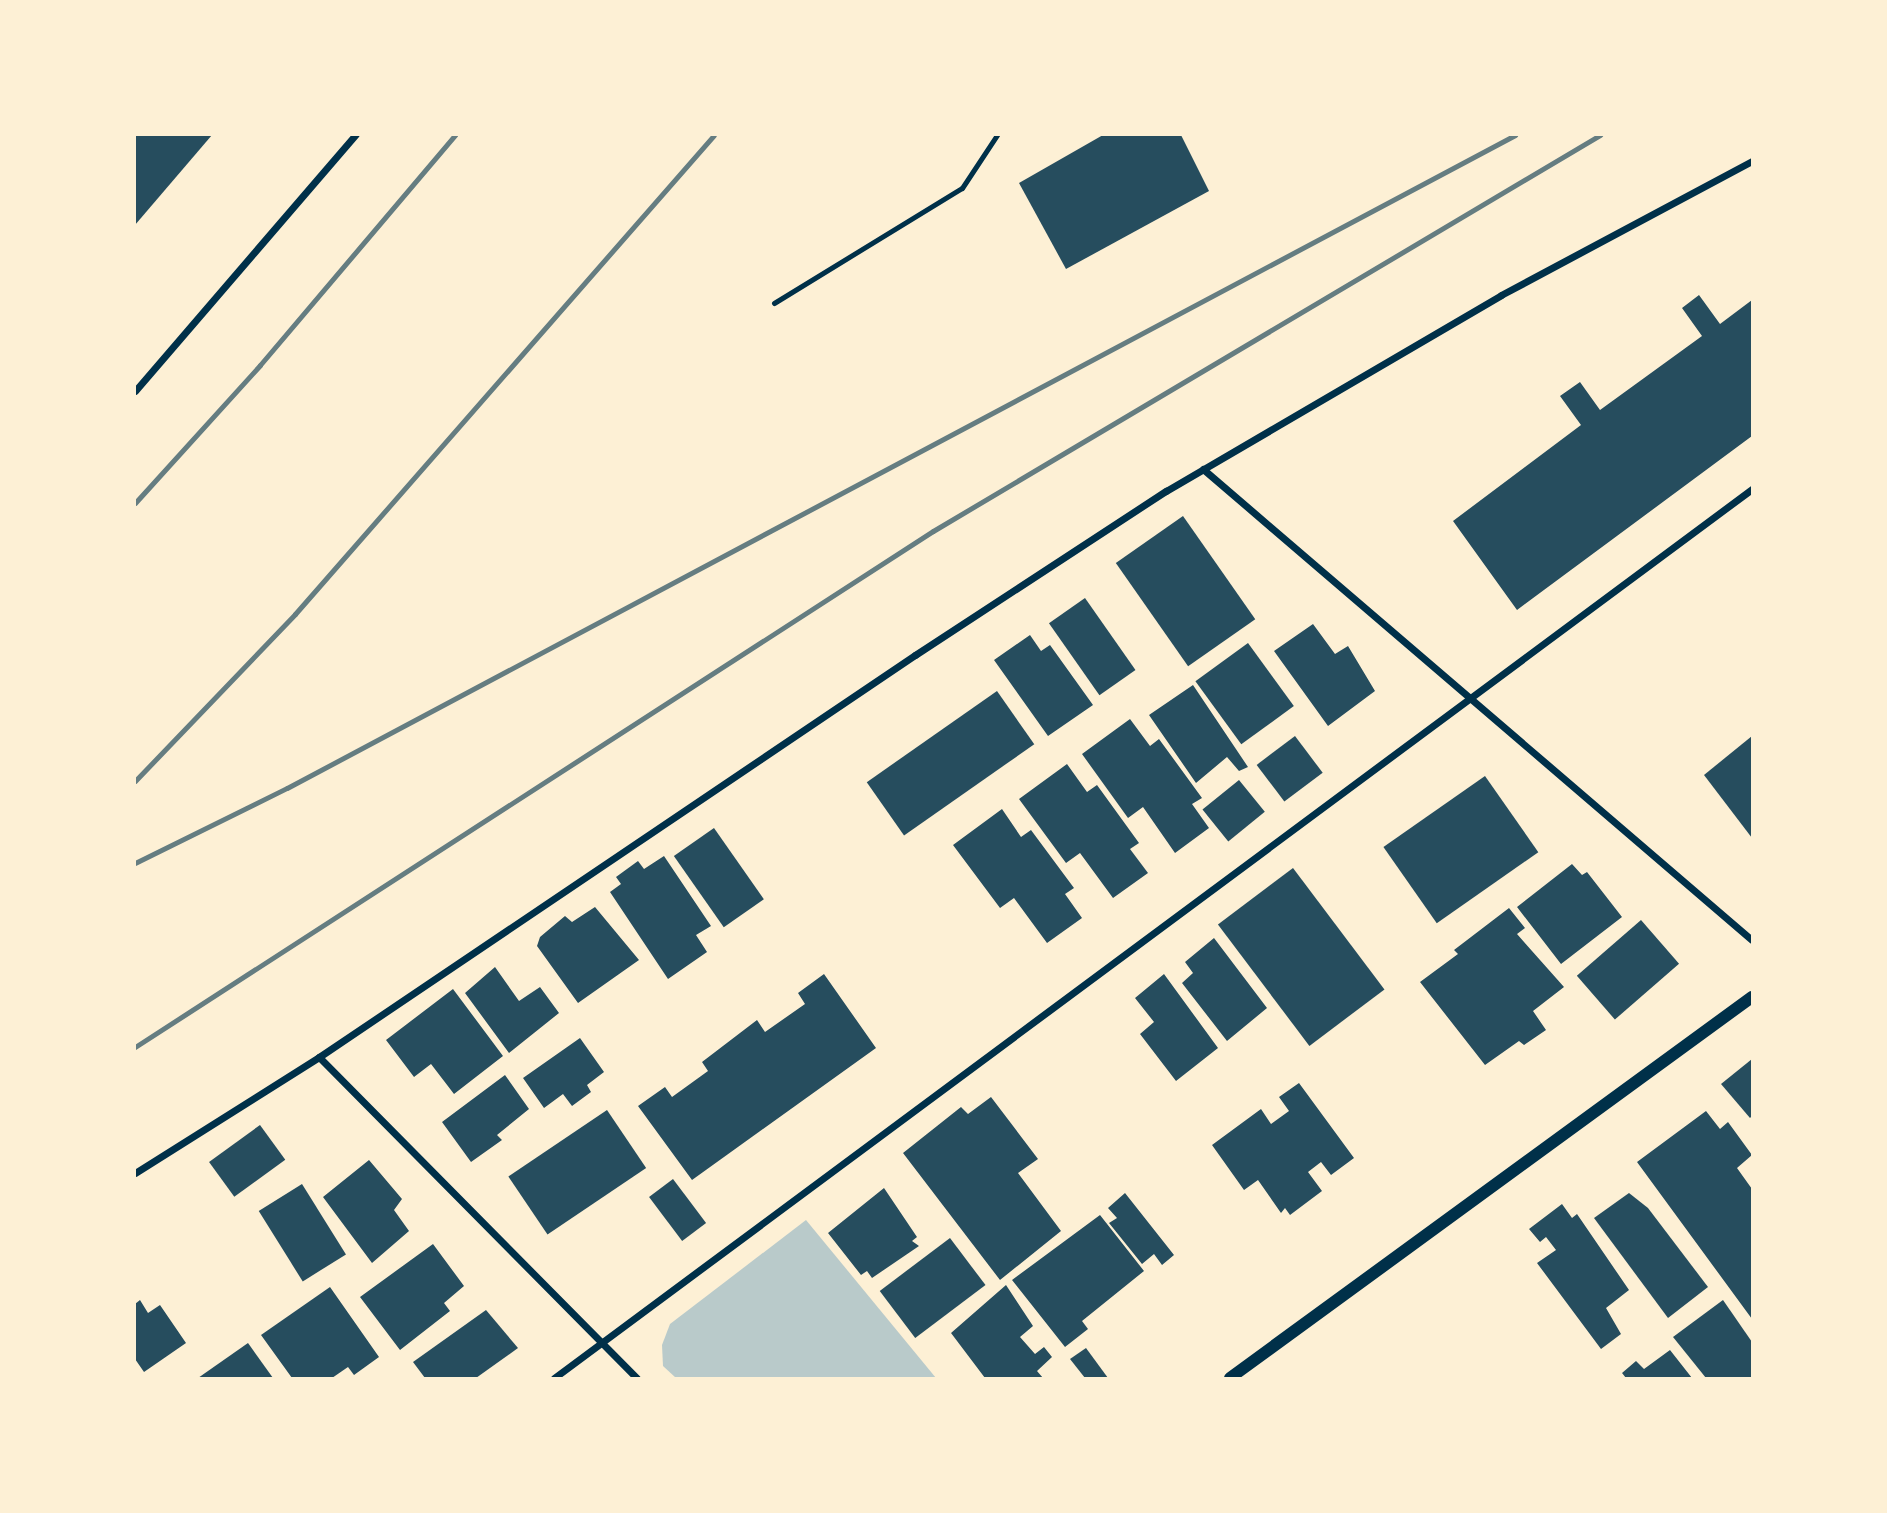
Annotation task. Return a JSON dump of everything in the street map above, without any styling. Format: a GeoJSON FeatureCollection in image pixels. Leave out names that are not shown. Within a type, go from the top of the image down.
{"type":"FeatureCollection","features":[{"type":"Feature","properties":{"kind":"street"},"geometry":{"type":"LineString","coordinates":[[135,391],[355,135]]}},
{"type":"Feature","properties":{"kind":"street"},"geometry":{"type":"LineString","coordinates":[[135,1173],[319,1057],[915,656],[1202,469],[1501,295],[1752,161]]}},
{"type":"Feature","properties":{"kind":"street"},"geometry":{"type":"LineString","coordinates":[[1202,469],[1752,940]]}},
{"type":"Feature","properties":{"kind":"street"},"geometry":{"type":"LineString","coordinates":[[554,1378],[1752,489]]}},
{"type":"Feature","properties":{"kind":"street"},"geometry":{"type":"LineString","coordinates":[[1230,1378],[1752,997]]}},
{"type":"Feature","properties":{"kind":"street"},"geometry":{"type":"LineString","coordinates":[[319,1057],[637,1378]]}},
{"type":"Feature","properties":{"kind":"lane"},"geometry":{"type":"LineString","coordinates":[[774,303],[962,188],[997,135]]}},
{"type":"Feature","properties":{"kind":"shaded area"},"geometry":{"type":"Polygon","coordinates":[[[806,1220],[936,1378],[676,1378],[663,1366],[662,1345],[670,1324],[806,1220]]]}},
{"type":"Feature","properties":{"kind":"building"},"geometry":{"type":"Polygon","coordinates":[[[135,135],[212,135],[135,225],[135,135]]]}},
{"type":"Feature","properties":{"kind":"building"},"geometry":{"type":"Polygon","coordinates":[[[1103,135],[1181,135],[1209,191],[1066,269],[1019,183],[1103,135]]]}},
{"type":"Feature","properties":{"kind":"building"},"geometry":{"type":"Polygon","coordinates":[[[1699,295],[1720,324],[1752,300],[1752,436],[1517,610],[1453,521],[1581,425],[1560,396],[1580,382],[1600,410],[1702,336],[1682,308],[1699,295]]]}},
{"type":"Feature","properties":{"kind":"building"},"geometry":{"type":"Polygon","coordinates":[[[1183,516],[1255,619],[1188,666],[1116,563],[1183,516]]]}},
{"type":"Feature","properties":{"kind":"building"},"geometry":{"type":"Polygon","coordinates":[[[1085,598],[1135,670],[1099,695],[1049,623],[1085,598]]]}},
{"type":"Feature","properties":{"kind":"building"},"geometry":{"type":"Polygon","coordinates":[[[1313,624],[1335,654],[1348,646],[1375,691],[1328,726],[1274,651],[1313,624]]]}},
{"type":"Feature","properties":{"kind":"building"},"geometry":{"type":"Polygon","coordinates":[[[1030,635],[1041,651],[1050,645],[1093,705],[1048,736],[994,660],[1030,635]]]}},
{"type":"Feature","properties":{"kind":"building"},"geometry":{"type":"Polygon","coordinates":[[[1248,643],[1294,706],[1241,744],[1195,681],[1248,643]]]}},
{"type":"Feature","properties":{"kind":"building"},"geometry":{"type":"Polygon","coordinates":[[[1193,685],[1248,767],[1239,771],[1227,757],[1196,783],[1149,715],[1193,685]]]}},
{"type":"Feature","properties":{"kind":"building"},"geometry":{"type":"Polygon","coordinates":[[[997,691],[1034,744],[904,835],[867,782],[997,691]]]}},
{"type":"Feature","properties":{"kind":"building"},"geometry":{"type":"Polygon","coordinates":[[[1130,719],[1150,746],[1159,739],[1202,798],[1192,804],[1209,828],[1175,853],[1143,807],[1128,818],[1082,754],[1130,719]]]}},
{"type":"Feature","properties":{"kind":"building"},"geometry":{"type":"Polygon","coordinates":[[[1295,736],[1323,773],[1284,802],[1257,765],[1295,736]]]}},
{"type":"Feature","properties":{"kind":"building"},"geometry":{"type":"Polygon","coordinates":[[[1752,736],[1752,838],[1704,775],[1752,736]]]}},
{"type":"Feature","properties":{"kind":"building"},"geometry":{"type":"Polygon","coordinates":[[[1067,764],[1087,792],[1097,785],[1139,843],[1130,849],[1148,873],[1113,898],[1080,853],[1066,863],[1019,799],[1067,764]]]}},
{"type":"Feature","properties":{"kind":"building"},"geometry":{"type":"Polygon","coordinates":[[[1485,776],[1538,852],[1437,923],[1383,847],[1485,776]]]}},
{"type":"Feature","properties":{"kind":"building"},"geometry":{"type":"Polygon","coordinates":[[[1239,780],[1265,812],[1228,841],[1202,810],[1239,780]]]}},
{"type":"Feature","properties":{"kind":"building"},"geometry":{"type":"Polygon","coordinates":[[[1002,809],[1021,837],[1031,830],[1074,888],[1065,894],[1082,918],[1047,943],[1014,898],[1000,908],[953,845],[1002,809]]]}},
{"type":"Feature","properties":{"kind":"building"},"geometry":{"type":"Polygon","coordinates":[[[714,828],[764,899],[724,927],[674,856],[714,828]]]}},
{"type":"Feature","properties":{"kind":"building"},"geometry":{"type":"Polygon","coordinates":[[[664,856],[711,926],[696,935],[707,952],[668,979],[610,892],[621,884],[616,877],[638,861],[644,869],[664,856]]]}},
{"type":"Feature","properties":{"kind":"building"},"geometry":{"type":"Polygon","coordinates":[[[1572,864],[1582,875],[1587,872],[1622,917],[1561,964],[1517,907],[1572,864]]]}},
{"type":"Feature","properties":{"kind":"building"},"geometry":{"type":"Polygon","coordinates":[[[1293,868],[1384,989],[1309,1046],[1218,925],[1293,868]]]}},
{"type":"Feature","properties":{"kind":"building"},"geometry":{"type":"Polygon","coordinates":[[[595,907],[639,960],[578,1003],[537,946],[540,937],[565,916],[572,922],[595,907]]]}},
{"type":"Feature","properties":{"kind":"building"},"geometry":{"type":"Polygon","coordinates":[[[1509,908],[1525,928],[1517,934],[1564,987],[1533,1011],[1546,1030],[1524,1045],[1519,1041],[1485,1065],[1420,982],[1458,954],[1454,950],[1509,908]]]}},
{"type":"Feature","properties":{"kind":"building"},"geometry":{"type":"Polygon","coordinates":[[[1641,920],[1679,964],[1615,1020],[1577,976],[1641,920]]]}},
{"type":"Feature","properties":{"kind":"building"},"geometry":{"type":"Polygon","coordinates":[[[1214,938],[1267,1008],[1227,1041],[1182,983],[1193,973],[1185,962],[1214,938]]]}},
{"type":"Feature","properties":{"kind":"building"},"geometry":{"type":"Polygon","coordinates":[[[495,967],[519,1001],[540,987],[559,1013],[509,1053],[465,993],[495,967]]]}},
{"type":"Feature","properties":{"kind":"building"},"geometry":{"type":"Polygon","coordinates":[[[824,974],[876,1048],[692,1180],[638,1106],[665,1087],[672,1097],[708,1071],[702,1062],[757,1020],[765,1032],[805,1004],[798,993],[824,974]]]}},
{"type":"Feature","properties":{"kind":"building"},"geometry":{"type":"Polygon","coordinates":[[[1164,974],[1218,1048],[1176,1081],[1140,1034],[1154,1022],[1135,998],[1164,974]]]}},
{"type":"Feature","properties":{"kind":"building"},"geometry":{"type":"Polygon","coordinates":[[[453,989],[503,1056],[454,1094],[431,1064],[414,1077],[386,1040],[453,989]]]}},
{"type":"Feature","properties":{"kind":"building"},"geometry":{"type":"Polygon","coordinates":[[[580,1038],[604,1072],[587,1085],[591,1092],[572,1106],[563,1094],[544,1108],[523,1078],[580,1038]]]}},
{"type":"Feature","properties":{"kind":"building"},"geometry":{"type":"Polygon","coordinates":[[[1752,1059],[1752,1116],[1750,1118],[1721,1084],[1752,1059]]]}},
{"type":"Feature","properties":{"kind":"building"},"geometry":{"type":"Polygon","coordinates":[[[505,1075],[529,1109],[497,1135],[502,1140],[471,1162],[442,1122],[505,1075]]]}},
{"type":"Feature","properties":{"kind":"building"},"geometry":{"type":"Polygon","coordinates":[[[1299,1083],[1354,1158],[1331,1175],[1321,1162],[1308,1172],[1322,1191],[1290,1215],[1285,1208],[1281,1213],[1258,1180],[1244,1190],[1212,1145],[1261,1109],[1271,1124],[1289,1111],[1279,1097],[1299,1083]]]}},
{"type":"Feature","properties":{"kind":"building"},"geometry":{"type":"Polygon","coordinates":[[[991,1097],[1038,1159],[1018,1173],[1061,1231],[1000,1280],[903,1153],[961,1107],[968,1114],[991,1097]]]}},
{"type":"Feature","properties":{"kind":"building"},"geometry":{"type":"Polygon","coordinates":[[[607,1110],[646,1168],[547,1235],[508,1177],[607,1110]]]}},
{"type":"Feature","properties":{"kind":"building"},"geometry":{"type":"Polygon","coordinates":[[[1706,1111],[1720,1129],[1728,1122],[1752,1155],[1737,1168],[1752,1189],[1752,1319],[1637,1162],[1706,1111]]]}},
{"type":"Feature","properties":{"kind":"building"},"geometry":{"type":"Polygon","coordinates":[[[260,1125],[285,1160],[234,1197],[209,1162],[260,1125]]]}},
{"type":"Feature","properties":{"kind":"building"},"geometry":{"type":"Polygon","coordinates":[[[369,1160],[402,1199],[394,1210],[409,1231],[372,1263],[323,1197],[369,1160]]]}},
{"type":"Feature","properties":{"kind":"building"},"geometry":{"type":"Polygon","coordinates":[[[673,1179],[706,1223],[682,1241],[649,1197],[673,1179]]]}},
{"type":"Feature","properties":{"kind":"building"},"geometry":{"type":"Polygon","coordinates":[[[302,1184],[346,1254],[303,1281],[259,1211],[302,1184]]]}},
{"type":"Feature","properties":{"kind":"building"},"geometry":{"type":"Polygon","coordinates":[[[884,1188],[917,1237],[912,1241],[919,1246],[872,1278],[867,1271],[861,1275],[828,1233],[884,1188]]]}},
{"type":"Feature","properties":{"kind":"building"},"geometry":{"type":"Polygon","coordinates":[[[1125,1193],[1174,1255],[1162,1265],[1154,1254],[1142,1264],[1109,1223],[1117,1218],[1108,1208],[1125,1193]]]}},
{"type":"Feature","properties":{"kind":"building"},"geometry":{"type":"Polygon","coordinates":[[[1629,1193],[1648,1208],[1708,1287],[1668,1318],[1594,1218],[1629,1193]]]}},
{"type":"Feature","properties":{"kind":"building"},"geometry":{"type":"Polygon","coordinates":[[[1562,1204],[1572,1218],[1577,1214],[1629,1290],[1606,1308],[1621,1334],[1601,1349],[1537,1263],[1556,1250],[1546,1237],[1540,1242],[1529,1229],[1562,1204]]]}},
{"type":"Feature","properties":{"kind":"building"},"geometry":{"type":"Polygon","coordinates":[[[1100,1215],[1144,1271],[1082,1321],[1088,1329],[1065,1347],[1012,1280],[1100,1215]]]}},
{"type":"Feature","properties":{"kind":"building"},"geometry":{"type":"Polygon","coordinates":[[[950,1238],[986,1285],[915,1338],[880,1291],[950,1238]]]}},
{"type":"Feature","properties":{"kind":"building"},"geometry":{"type":"Polygon","coordinates":[[[433,1244],[464,1286],[444,1303],[450,1311],[400,1350],[360,1297],[433,1244]]]}},
{"type":"Feature","properties":{"kind":"building"},"geometry":{"type":"Polygon","coordinates":[[[1006,1285],[1033,1326],[1020,1337],[1035,1354],[1044,1347],[1052,1357],[1037,1371],[1043,1378],[985,1378],[951,1333],[1006,1285]]]}},
{"type":"Feature","properties":{"kind":"building"},"geometry":{"type":"Polygon","coordinates":[[[330,1287],[379,1357],[354,1375],[348,1367],[332,1378],[292,1378],[261,1335],[330,1287]]]}},
{"type":"Feature","properties":{"kind":"building"},"geometry":{"type":"Polygon","coordinates":[[[140,1300],[148,1313],[160,1305],[186,1343],[144,1372],[135,1359],[135,1304],[140,1300]]]}},
{"type":"Feature","properties":{"kind":"building"},"geometry":{"type":"Polygon","coordinates":[[[1723,1300],[1752,1342],[1752,1378],[1706,1378],[1673,1337],[1723,1300]]]}},
{"type":"Feature","properties":{"kind":"building"},"geometry":{"type":"Polygon","coordinates":[[[486,1310],[518,1348],[476,1378],[425,1378],[413,1362],[486,1310]]]}},
{"type":"Feature","properties":{"kind":"building"},"geometry":{"type":"Polygon","coordinates":[[[248,1343],[273,1378],[198,1378],[248,1343]]]}},
{"type":"Feature","properties":{"kind":"building"},"geometry":{"type":"Polygon","coordinates":[[[1086,1348],[1108,1378],[1085,1378],[1070,1359],[1086,1348]]]}},
{"type":"Feature","properties":{"kind":"building"},"geometry":{"type":"Polygon","coordinates":[[[1670,1350],[1692,1378],[1626,1378],[1622,1373],[1636,1361],[1644,1369],[1670,1350]]]}},
{"type":"Feature","properties":{"kind":"railway"},"geometry":{"type":"LineString","coordinates":[[135,503],[260,365],[455,135]]}},
{"type":"Feature","properties":{"kind":"railway"},"geometry":{"type":"LineString","coordinates":[[135,781],[295,614],[714,135]]}},
{"type":"Feature","properties":{"kind":"railway"},"geometry":{"type":"LineString","coordinates":[[135,863],[287,788],[1515,135]]}},
{"type":"Feature","properties":{"kind":"railway"},"geometry":{"type":"LineString","coordinates":[[135,1047],[933,531],[1600,135]]}}]}
